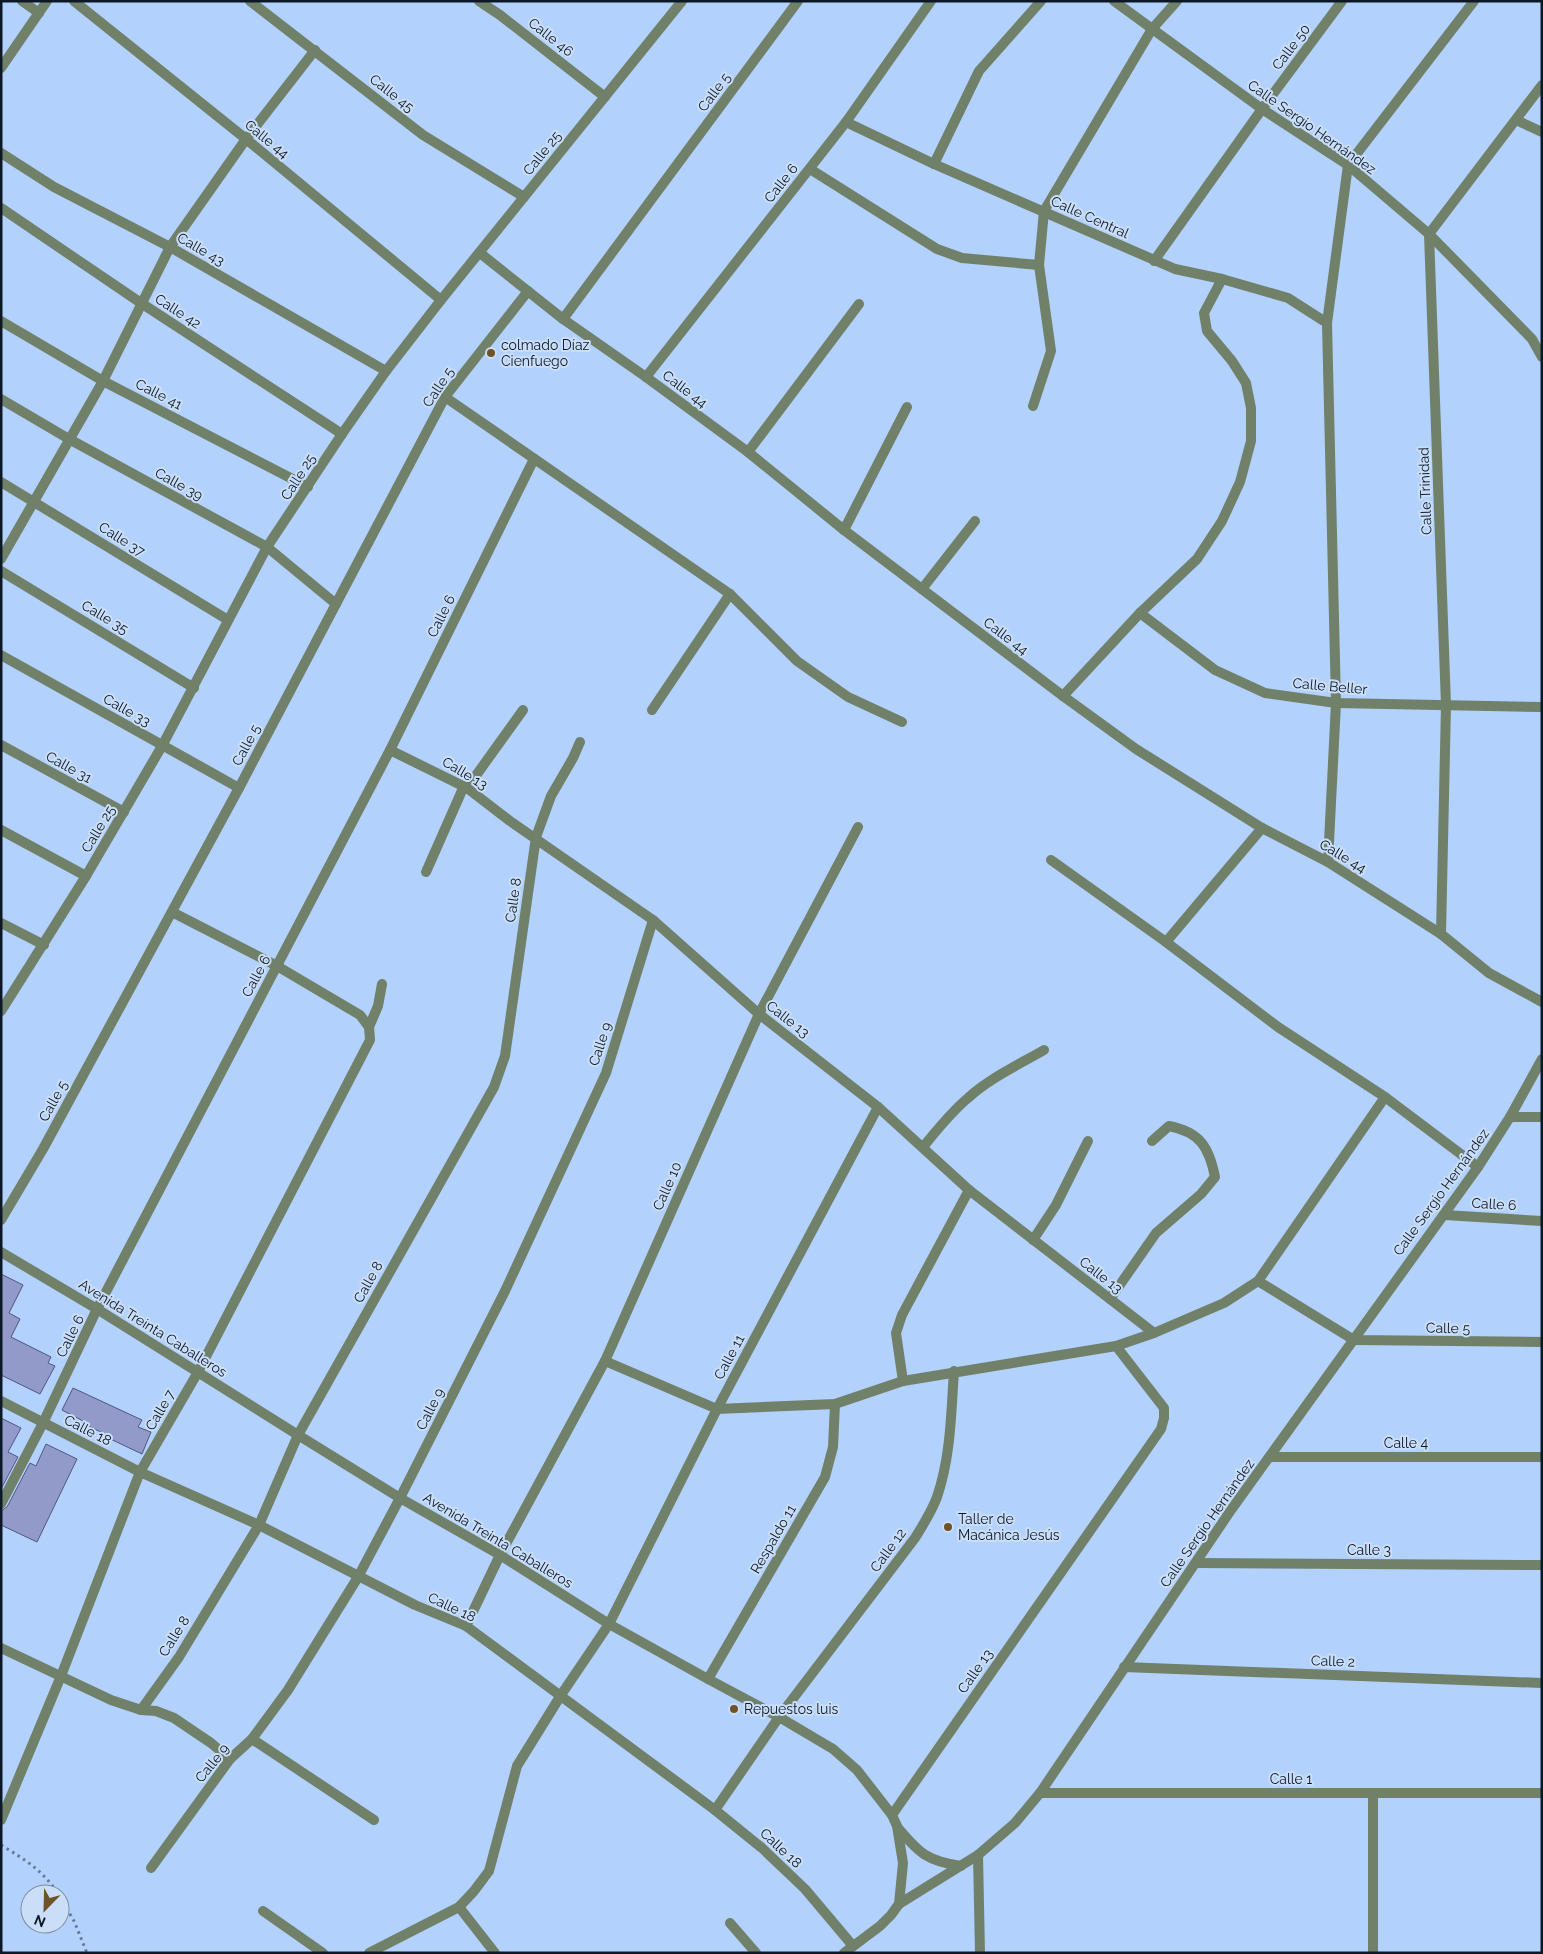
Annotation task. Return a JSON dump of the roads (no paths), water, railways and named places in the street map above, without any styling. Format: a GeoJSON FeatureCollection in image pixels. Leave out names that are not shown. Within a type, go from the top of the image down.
{"type":"FeatureCollection","features":[{"type":"Feature","properties":{"kind":"street"},"geometry":{"type":"LineString","coordinates":[[22,1],[39,13]]}},
{"type":"Feature","properties":{"kind":"street"},"geometry":{"type":"LineString","coordinates":[[1,68],[47,1]]}},
{"type":"Feature","properties":{"kind":"street","name":"Calle 44"},"geometry":{"type":"LineString","coordinates":[[74,1],[441,300]]}},
{"type":"Feature","properties":{"kind":"street","name":"Calle 45"},"geometry":{"type":"LineString","coordinates":[[250,1],[423,135],[524,197]]}},
{"type":"Feature","properties":{"kind":"street","name":"Calle 46"},"geometry":{"type":"LineString","coordinates":[[478,1],[500,15],[605,97]]}},
{"type":"Feature","properties":{"kind":"street","name":"Calle 25"},"geometry":{"type":"LineString","coordinates":[[1,1011],[86,876],[162,746],[267,547],[342,434],[386,371],[441,300],[682,1]]}},
{"type":"Feature","properties":{"kind":"street","name":"Calle 5"},"geometry":{"type":"LineString","coordinates":[[562,319],[798,1]]}},
{"type":"Feature","properties":{"kind":"street","name":"Calle 6"},"geometry":{"type":"LineString","coordinates":[[646,377],[846,122],[931,1]]}},
{"type":"Feature","properties":{"kind":"street"},"geometry":{"type":"LineString","coordinates":[[934,164],[979,71],[1041,1]]}},
{"type":"Feature","properties":{"kind":"street","name":"Calle Sergio Hernández"},"geometry":{"type":"LineString","coordinates":[[1114,1],[1262,109],[1348,165],[1429,234],[1532,340],[1542,357]]}},
{"type":"Feature","properties":{"kind":"street"},"geometry":{"type":"LineString","coordinates":[[1033,406],[1051,351],[1039,265],[1044,211],[1152,29],[1177,1]]}},
{"type":"Feature","properties":{"kind":"street","name":"Calle 50"},"geometry":{"type":"LineString","coordinates":[[1154,261],[1262,109],[1342,1]]}},
{"type":"Feature","properties":{"kind":"street"},"geometry":{"type":"LineString","coordinates":[[1328,862],[1336,703],[1327,323],[1348,165],[1474,1]]}},
{"type":"Feature","properties":{"kind":"street"},"geometry":{"type":"LineString","coordinates":[[1,559],[103,381],[170,247],[246,140],[315,50]]}},
{"type":"Feature","properties":{"kind":"street"},"geometry":{"type":"LineString","coordinates":[[1429,234],[1542,85]]}},
{"type":"Feature","properties":{"kind":"street"},"geometry":{"type":"LineString","coordinates":[[1516,120],[1542,132]]}},
{"type":"Feature","properties":{"kind":"street","name":"Calle Central"},"geometry":{"type":"LineString","coordinates":[[846,122],[934,164],[1175,270],[1222,279],[1288,298],[1327,323]]}},
{"type":"Feature","properties":{"kind":"street","name":"Calle 43"},"geometry":{"type":"LineString","coordinates":[[1,153],[54,187],[170,247],[386,371]]}},
{"type":"Feature","properties":{"kind":"street"},"geometry":{"type":"LineString","coordinates":[[810,169],[937,249],[962,258],[1039,265]]}},
{"type":"Feature","properties":{"kind":"street","name":"Calle 42"},"geometry":{"type":"LineString","coordinates":[[1,208],[141,303],[342,434]]}},
{"type":"Feature","properties":{"kind":"street","name":"Calle Trinidad"},"geometry":{"type":"LineString","coordinates":[[1429,234],[1446,705],[1441,934]]}},
{"type":"Feature","properties":{"kind":"street","name":"Calle 44"},"geometry":{"type":"LineString","coordinates":[[480,253],[562,319],[646,377],[748,452],[844,530],[1136,749],[1262,828],[1328,862],[1441,934],[1489,973],[1542,1002]]}},
{"type":"Feature","properties":{"kind":"street"},"geometry":{"type":"LineString","coordinates":[[1063,696],[1140,613],[1197,559],[1217,529],[1240,482],[1251,442],[1251,408],[1246,383],[1232,361],[1207,331],[1204,313],[1222,279]]}},
{"type":"Feature","properties":{"kind":"street","name":"Calle 5"},"geometry":{"type":"LineString","coordinates":[[1,1220],[42,1149],[239,788],[445,397],[528,291]]}},
{"type":"Feature","properties":{"kind":"street"},"geometry":{"type":"LineString","coordinates":[[748,452],[859,304]]}},
{"type":"Feature","properties":{"kind":"street","name":"Calle 41"},"geometry":{"type":"LineString","coordinates":[[1,321],[103,381],[308,487]]}},
{"type":"Feature","properties":{"kind":"street"},"geometry":{"type":"LineString","coordinates":[[445,397],[730,594],[797,661],[848,697],[902,722]]}},
{"type":"Feature","properties":{"kind":"street","name":"Calle 39"},"geometry":{"type":"LineString","coordinates":[[1,399],[69,439],[267,547],[336,604]]}},
{"type":"Feature","properties":{"kind":"street"},"geometry":{"type":"LineString","coordinates":[[844,530],[907,406]]}},
{"type":"Feature","properties":{"kind":"street","name":"Calle 6"},"geometry":{"type":"LineString","coordinates":[[1,1504],[97,1309],[390,750],[534,459]]}},
{"type":"Feature","properties":{"kind":"street","name":"Calle 37"},"geometry":{"type":"LineString","coordinates":[[1,482],[228,620]]}},
{"type":"Feature","properties":{"kind":"street"},"geometry":{"type":"LineString","coordinates":[[922,589],[975,521]]}},
{"type":"Feature","properties":{"kind":"street","name":"Calle 35"},"geometry":{"type":"LineString","coordinates":[[1,571],[194,688]]}},
{"type":"Feature","properties":{"kind":"street"},"geometry":{"type":"LineString","coordinates":[[652,710],[730,594]]}},
{"type":"Feature","properties":{"kind":"street","name":"Calle Beller"},"geometry":{"type":"LineString","coordinates":[[1140,613],[1215,670],[1265,693],[1336,703],[1542,707]]}},
{"type":"Feature","properties":{"kind":"street","name":"Calle 33"},"geometry":{"type":"LineString","coordinates":[[1,655],[239,788]]}},
{"type":"Feature","properties":{"kind":"street"},"geometry":{"type":"LineString","coordinates":[[426,872],[465,787],[523,710]]}},
{"type":"Feature","properties":{"kind":"street","name":"Calle 8"},"geometry":{"type":"LineString","coordinates":[[141,1710],[179,1657],[259,1525],[298,1435],[494,1087],[504,1056],[536,837],[551,796],[580,742]]}},
{"type":"Feature","properties":{"kind":"street","name":"Calle 31"},"geometry":{"type":"LineString","coordinates":[[1,745],[124,812]]}},
{"type":"Feature","properties":{"kind":"street","name":"Calle 13"},"geometry":{"type":"LineString","coordinates":[[390,750],[465,787],[510,821],[536,837],[653,920],[759,1014],[878,1107],[969,1190],[1154,1333]]}},
{"type":"Feature","properties":{"kind":"street","name":"Calle 10"},"geometry":{"type":"LineString","coordinates":[[466,1626],[500,1555],[605,1361],[759,1014],[858,827]]}},
{"type":"Feature","properties":{"kind":"street"},"geometry":{"type":"LineString","coordinates":[[1166,942],[1262,828]]}},
{"type":"Feature","properties":{"kind":"street"},"geometry":{"type":"LineString","coordinates":[[1,830],[86,876]]}},
{"type":"Feature","properties":{"kind":"street"},"geometry":{"type":"LineString","coordinates":[[1051,860],[1166,942],[1278,1027],[1385,1097],[1478,1167]]}},
{"type":"Feature","properties":{"kind":"street"},"geometry":{"type":"LineString","coordinates":[[172,912],[277,966],[360,1015],[369,1027]]}},
{"type":"Feature","properties":{"kind":"street","name":"Calle 9"},"geometry":{"type":"LineString","coordinates":[[151,1868],[230,1759],[252,1739],[288,1690],[358,1577],[400,1498],[505,1291],[606,1073],[653,920]]}},
{"type":"Feature","properties":{"kind":"street"},"geometry":{"type":"LineString","coordinates":[[1,923],[44,945]]}},
{"type":"Feature","properties":{"kind":"street","name":"Calle 7"},"geometry":{"type":"LineString","coordinates":[[1,1820],[6,1797],[61,1676],[140,1472],[198,1372],[369,1045],[369,1027],[378,1006],[382,984]]}},
{"type":"Feature","properties":{"kind":"street"},"geometry":{"type":"LineString","coordinates":[[923,1148],[940,1126],[967,1098],[994,1078],[1044,1050]]}},
{"type":"Feature","properties":{"kind":"street","name":"Calle Sergio Hernández"},"geometry":{"type":"LineString","coordinates":[[844,1953],[891,1915],[899,1904],[978,1856],[1015,1824],[1040,1793],[1231,1510],[1478,1167],[1510,1118],[1542,1060]]}},
{"type":"Feature","properties":{"kind":"street"},"geometry":{"type":"LineString","coordinates":[[605,1361],[717,1409],[835,1404],[903,1380],[1116,1346],[1154,1333],[1224,1303],[1258,1280],[1385,1097]]}},
{"type":"Feature","properties":{"kind":"street","name":"Calle 11"},"geometry":{"type":"LineString","coordinates":[[459,1907],[489,1871],[517,1766],[561,1695],[609,1624],[717,1409],[878,1107]]}},
{"type":"Feature","properties":{"kind":"street"},"geometry":{"type":"LineString","coordinates":[[1510,1118],[1542,1117]]}},
{"type":"Feature","properties":{"kind":"street"},"geometry":{"type":"LineString","coordinates":[[1110,1299],[1156,1233],[1201,1194],[1215,1177],[1212,1162],[1198,1138],[1186,1129],[1169,1126],[1152,1141]]}},
{"type":"Feature","properties":{"kind":"street"},"geometry":{"type":"LineString","coordinates":[[1033,1240],[1056,1205],[1088,1141]]}},
{"type":"Feature","properties":{"kind":"street"},"geometry":{"type":"LineString","coordinates":[[903,1380],[896,1333],[902,1315],[969,1190]]}},
{"type":"Feature","properties":{"kind":"street","name":"Calle 6"},"geometry":{"type":"LineString","coordinates":[[1445,1215],[1542,1221]]}},
{"type":"Feature","properties":{"kind":"street","name":"Avenida Treinta Caballeros"},"geometry":{"type":"LineString","coordinates":[[1,1252],[97,1309],[400,1498],[500,1555],[609,1624],[708,1680],[779,1717],[839,1754],[857,1770],[892,1815],[897,1826],[903,1863],[899,1904]]}},
{"type":"Feature","properties":{"kind":"street"},"geometry":{"type":"LineString","coordinates":[[1258,1280],[1354,1340]]}},
{"type":"Feature","properties":{"kind":"street","name":"Calle 5"},"geometry":{"type":"LineString","coordinates":[[1354,1340],[1542,1342]]}},
{"type":"Feature","properties":{"kind":"street","name":"Calle 13"},"geometry":{"type":"LineString","coordinates":[[892,1815],[1161,1429],[1164,1408],[1116,1346]]}},
{"type":"Feature","properties":{"kind":"street","name":"Calle 12"},"geometry":{"type":"LineString","coordinates":[[715,1810],[779,1717],[915,1538],[931,1510],[947,1459],[954,1371]]}},
{"type":"Feature","properties":{"kind":"street","name":"Calle 18"},"geometry":{"type":"LineString","coordinates":[[1,1401],[140,1472],[259,1525],[415,1605],[466,1626],[715,1810],[762,1848],[805,1889],[853,1946]]}},
{"type":"Feature","properties":{"kind":"street","name":"Respaldo 11"},"geometry":{"type":"LineString","coordinates":[[708,1680],[825,1478],[833,1447],[835,1404]]}},
{"type":"Feature","properties":{"kind":"street","name":"Calle 4"},"geometry":{"type":"LineString","coordinates":[[1270,1457],[1542,1458]]}},
{"type":"Feature","properties":{"kind":"street","name":"Calle 3"},"geometry":{"type":"LineString","coordinates":[[1197,1562],[1542,1566]]}},
{"type":"Feature","properties":{"kind":"street"},"geometry":{"type":"LineString","coordinates":[[1,1648],[111,1700],[141,1710],[156,1711],[174,1718],[211,1743],[230,1759]]}},
{"type":"Feature","properties":{"kind":"street","name":"Calle 2"},"geometry":{"type":"LineString","coordinates":[[1124,1667],[1542,1682]]}},
{"type":"Feature","properties":{"kind":"street"},"geometry":{"type":"LineString","coordinates":[[252,1739],[374,1820]]}},
{"type":"Feature","properties":{"kind":"street","name":"Calle 1"},"geometry":{"type":"LineString","coordinates":[[1040,1793],[1542,1793]]}},
{"type":"Feature","properties":{"kind":"street"},"geometry":{"type":"LineString","coordinates":[[1373,1793],[1373,1953]]}},
{"type":"Feature","properties":{"kind":"street"},"geometry":{"type":"LineString","coordinates":[[897,1826],[915,1848],[926,1856],[940,1863],[961,1866]]}},
{"type":"Feature","properties":{"kind":"street"},"geometry":{"type":"LineString","coordinates":[[978,1856],[980,1953]]}},
{"type":"Feature","properties":{"kind":"street"},"geometry":{"type":"LineString","coordinates":[[369,1953],[459,1907],[495,1953]]}},
{"type":"Feature","properties":{"kind":"street"},"geometry":{"type":"LineString","coordinates":[[263,1911],[323,1953]]}},
{"type":"Feature","properties":{"kind":"street"},"geometry":{"type":"LineString","coordinates":[[730,1923],[756,1953]]}},
{"type":"Feature","properties":{"kind":"place","name":"colmado Díaz Cienfuego"},"geometry":{"type":"Point","coordinates":[491,353]}},
{"type":"Feature","properties":{"kind":"place","name":"Taller de Macánica Jesús"},"geometry":{"type":"Point","coordinates":[948,1527]}},
{"type":"Feature","properties":{"kind":"place","name":"Repuestos luis"},"geometry":{"type":"Point","coordinates":[734,1709]}}]}
